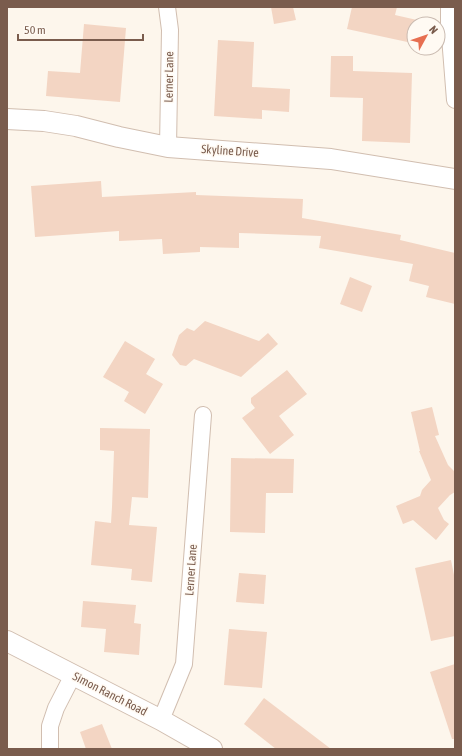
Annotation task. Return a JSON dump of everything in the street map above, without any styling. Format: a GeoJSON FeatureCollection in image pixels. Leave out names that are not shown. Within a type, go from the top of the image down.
{"type":"FeatureCollection","features":[{"type":"Feature","properties":{"kind":"street","name":"Lerner Lane"},"geometry":{"type":"LineString","coordinates":[[167,7],[170,30],[168,147]]}},
{"type":"Feature","properties":{"kind":"street"},"geometry":{"type":"LineString","coordinates":[[449,7],[455,100]]}},
{"type":"Feature","properties":{"kind":"street","name":"Skyline Drive"},"geometry":{"type":"LineString","coordinates":[[7,119],[44,121],[76,126],[168,147],[331,159],[455,179]]}},
{"type":"Feature","properties":{"kind":"street","name":"Lerner Lane"},"geometry":{"type":"LineString","coordinates":[[161,720],[184,664],[203,415]]}},
{"type":"Feature","properties":{"kind":"street","name":"Simon Ranch Road"},"geometry":{"type":"LineString","coordinates":[[7,641],[161,720],[212,749]]}},
{"type":"Feature","properties":{"kind":"street"},"geometry":{"type":"LineString","coordinates":[[50,749],[50,726],[56,708],[73,675]]}},
{"type":"Feature","properties":{"kind":"building"},"geometry":{"type":"Polygon","coordinates":[[[271,7],[293,7],[296,20],[274,24],[271,7]]]}},
{"type":"Feature","properties":{"kind":"building"},"geometry":{"type":"Polygon","coordinates":[[[352,7],[397,7],[395,15],[406,18],[406,42],[347,29],[352,7]]]}},
{"type":"Feature","properties":{"kind":"building"},"geometry":{"type":"Polygon","coordinates":[[[84,24],[126,28],[120,102],[46,96],[48,71],[80,73],[84,24]]]}},
{"type":"Feature","properties":{"kind":"building"},"geometry":{"type":"Polygon","coordinates":[[[218,40],[254,42],[252,87],[290,89],[289,112],[262,110],[262,119],[214,116],[218,40]]]}},
{"type":"Feature","properties":{"kind":"building"},"geometry":{"type":"Polygon","coordinates":[[[331,56],[353,56],[353,71],[412,73],[410,143],[362,141],[363,98],[330,97],[331,56]]]}},
{"type":"Feature","properties":{"kind":"building"},"geometry":{"type":"Polygon","coordinates":[[[101,181],[102,197],[196,192],[196,195],[303,199],[302,218],[401,235],[400,240],[455,253],[455,304],[426,297],[429,286],[409,281],[413,264],[319,248],[321,236],[239,233],[239,248],[200,247],[200,252],[163,254],[162,239],[119,241],[119,231],[35,237],[31,186],[101,181]]]}},
{"type":"Feature","properties":{"kind":"building"},"geometry":{"type":"Polygon","coordinates":[[[350,277],[372,286],[362,312],[340,304],[350,277]]]}},
{"type":"Feature","properties":{"kind":"building"},"geometry":{"type":"Polygon","coordinates":[[[205,321],[259,341],[268,333],[278,344],[241,377],[194,359],[186,366],[180,365],[172,355],[179,335],[187,328],[194,331],[205,321]]]}},
{"type":"Feature","properties":{"kind":"building"},"geometry":{"type":"Polygon","coordinates":[[[125,341],[155,359],[146,374],[163,384],[145,414],[124,401],[129,392],[103,377],[125,341]]]}},
{"type":"Feature","properties":{"kind":"building"},"geometry":{"type":"Polygon","coordinates":[[[287,370],[307,394],[279,416],[294,435],[270,454],[242,418],[255,408],[251,403],[251,398],[287,370]]]}},
{"type":"Feature","properties":{"kind":"building"},"geometry":{"type":"Polygon","coordinates":[[[432,407],[439,435],[435,436],[448,465],[455,472],[455,492],[450,495],[438,508],[444,520],[449,524],[436,540],[413,520],[403,524],[396,506],[420,496],[422,490],[431,480],[419,451],[411,412],[432,407]]]}},
{"type":"Feature","properties":{"kind":"building"},"geometry":{"type":"Polygon","coordinates":[[[100,428],[150,429],[148,498],[132,497],[129,525],[157,527],[152,582],[131,580],[132,569],[91,565],[95,521],[111,523],[114,451],[100,450],[100,428]]]}},
{"type":"Feature","properties":{"kind":"building"},"geometry":{"type":"Polygon","coordinates":[[[231,458],[294,459],[293,493],[266,493],[265,533],[230,532],[231,458]]]}},
{"type":"Feature","properties":{"kind":"building"},"geometry":{"type":"Polygon","coordinates":[[[451,560],[455,580],[455,636],[431,641],[415,568],[451,560]]]}},
{"type":"Feature","properties":{"kind":"building"},"geometry":{"type":"Polygon","coordinates":[[[239,573],[266,575],[264,604],[236,602],[239,573]]]}},
{"type":"Feature","properties":{"kind":"building"},"geometry":{"type":"Polygon","coordinates":[[[83,601],[136,605],[134,623],[141,624],[139,655],[104,652],[106,629],[81,627],[83,601]]]}},
{"type":"Feature","properties":{"kind":"building"},"geometry":{"type":"Polygon","coordinates":[[[229,629],[267,632],[262,688],[224,685],[229,629]]]}},
{"type":"Feature","properties":{"kind":"building"},"geometry":{"type":"Polygon","coordinates":[[[455,664],[455,739],[452,739],[430,672],[455,664]]]}},
{"type":"Feature","properties":{"kind":"building"},"geometry":{"type":"Polygon","coordinates":[[[264,698],[331,749],[276,749],[244,724],[264,698]]]}},
{"type":"Feature","properties":{"kind":"building"},"geometry":{"type":"Polygon","coordinates":[[[102,724],[112,749],[86,749],[80,732],[102,724]]]}}]}
